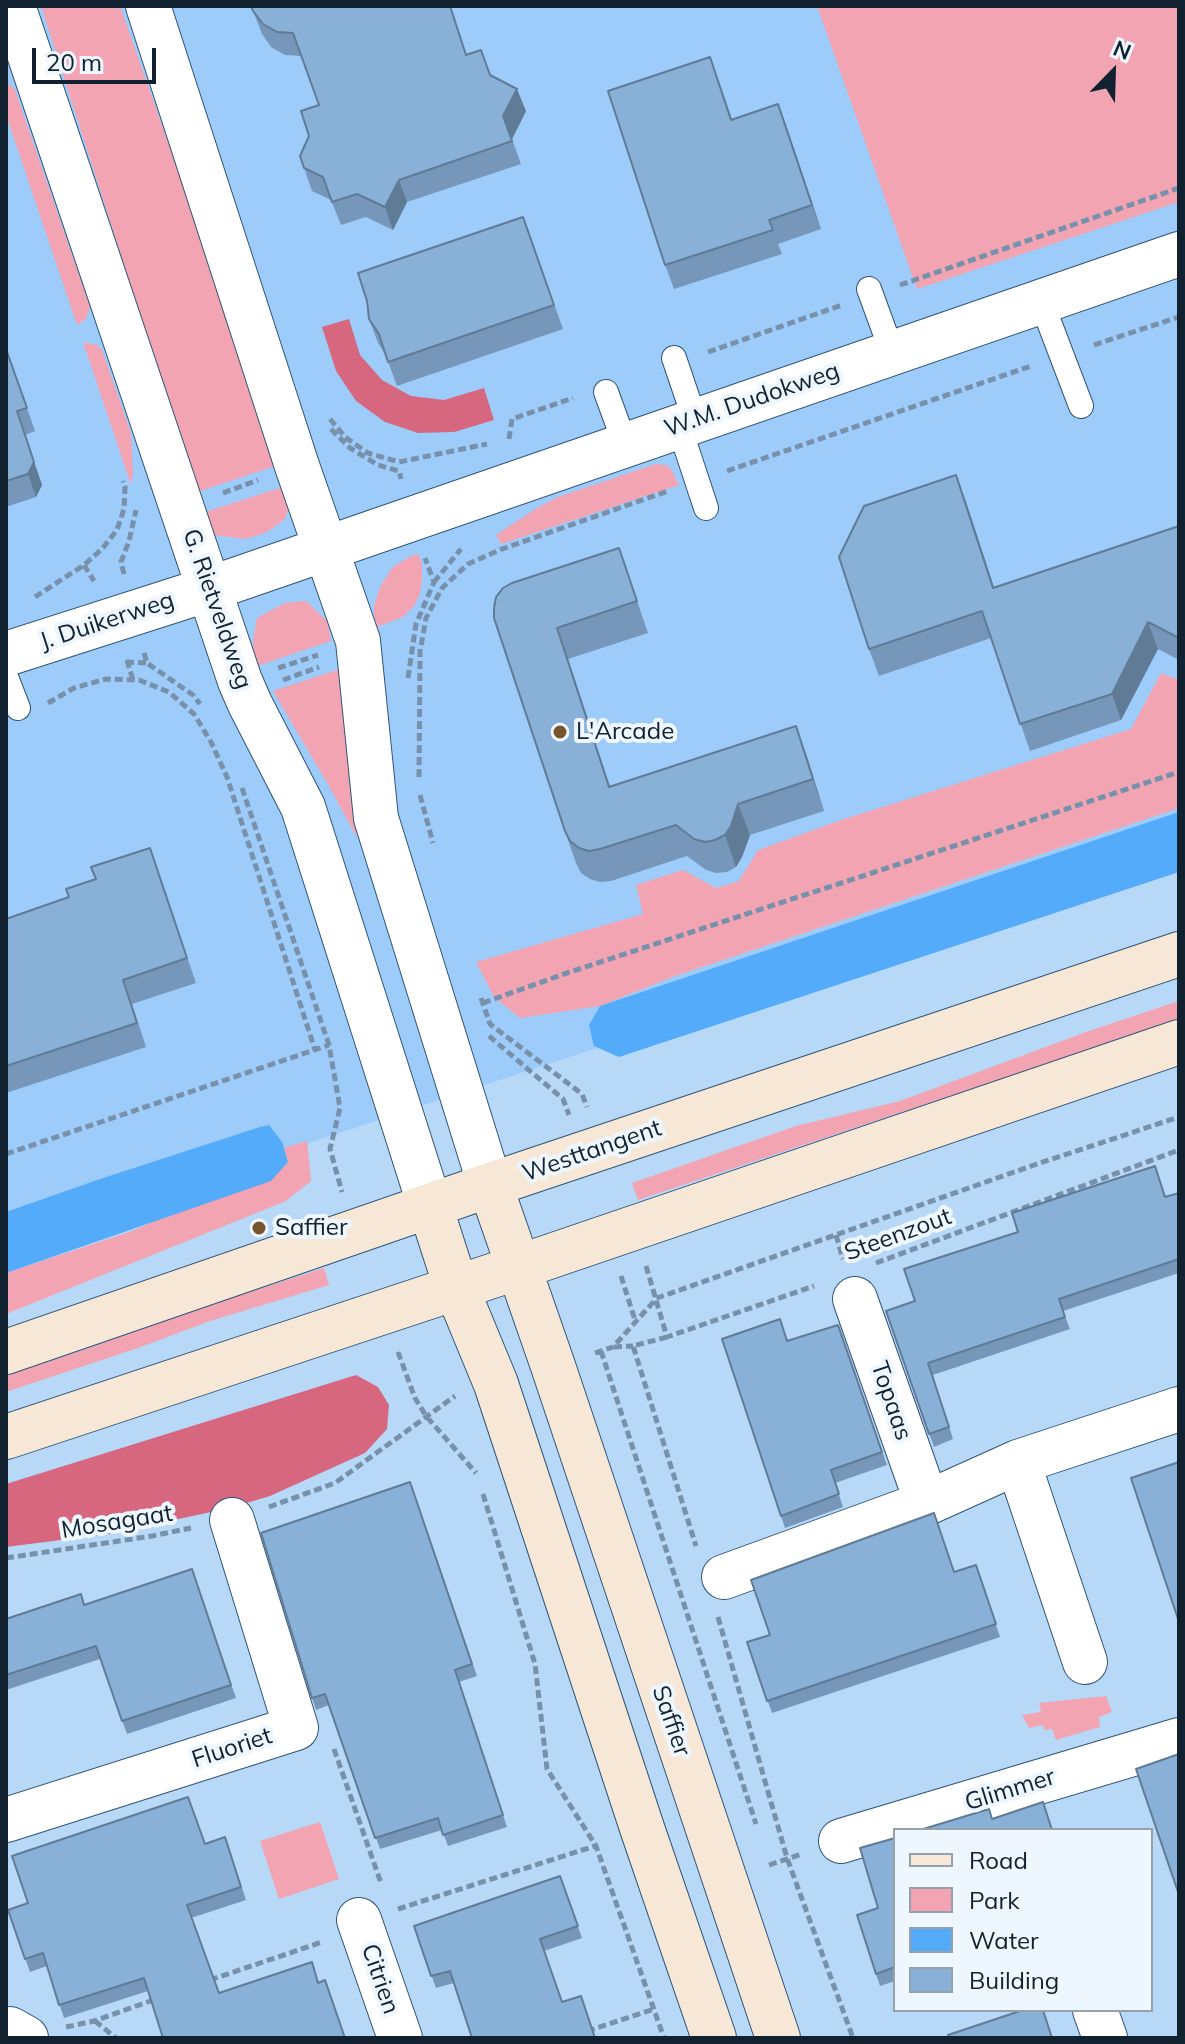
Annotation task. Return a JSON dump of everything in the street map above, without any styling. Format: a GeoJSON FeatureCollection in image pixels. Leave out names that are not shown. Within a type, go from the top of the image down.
{"type":"FeatureCollection","features":[{"type":"Feature","properties":{"kind":"main road","name":"Westtangent"},"geometry":{"type":"LineString","coordinates":[[6,1352],[490,1185],[1179,954]]}},
{"type":"Feature","properties":{"kind":"main road"},"geometry":{"type":"LineString","coordinates":[[6,1437],[519,1267],[1179,1042]]}},
{"type":"Feature","properties":{"kind":"main road","name":"Saffier"},"geometry":{"type":"LineString","coordinates":[[490,1185],[778,2038]]}},
{"type":"Feature","properties":{"kind":"main road"},"geometry":{"type":"LineString","coordinates":[[430,1206],[456,1287],[496,1384],[714,2038]]}},
{"type":"Feature","properties":{"kind":"street","name":"G. Rietveldweg"},"geometry":{"type":"LineString","coordinates":[[13,6],[242,687],[303,807],[430,1206]]}},
{"type":"Feature","properties":{"kind":"street"},"geometry":{"type":"LineString","coordinates":[[148,6],[359,647],[376,818],[490,1185]]}},
{"type":"Feature","properties":{"kind":"street","name":"W.M. Dudokweg"},"geometry":{"type":"LineString","coordinates":[[325,548],[1179,254]]}},
{"type":"Feature","properties":{"kind":"street","name":"J. Duikerweg"},"geometry":{"type":"LineString","coordinates":[[6,654],[325,548]]}},
{"type":"Feature","properties":{"kind":"street","name":"Topaas"},"geometry":{"type":"LineString","coordinates":[[850,1282],[927,1503]]}},
{"type":"Feature","properties":{"kind":"street"},"geometry":{"type":"LineString","coordinates":[[713,1581],[927,1503],[1018,1462],[1179,1409]]}},
{"type":"Feature","properties":{"kind":"street"},"geometry":{"type":"LineString","coordinates":[[1018,1462],[1085,1662]]}},
{"type":"Feature","properties":{"kind":"street","name":"Fluoriet"},"geometry":{"type":"LineString","coordinates":[[6,1820],[296,1728],[232,1520]]}},
{"type":"Feature","properties":{"kind":"street","name":"Glimmer"},"geometry":{"type":"LineString","coordinates":[[841,1841],[1179,1740]]}},
{"type":"Feature","properties":{"kind":"street","name":"Citrien"},"geometry":{"type":"LineString","coordinates":[[375,1915],[400,2038]]}},
{"type":"Feature","properties":{"kind":"street"},"geometry":{"type":"LineString","coordinates":[[1096,2012],[1105,2038]]}},
{"type":"Feature","properties":{"kind":"lane"},"geometry":{"type":"LineString","coordinates":[[870,292],[892,352]]}},
{"type":"Feature","properties":{"kind":"lane"},"geometry":{"type":"LineString","coordinates":[[1041,301],[1081,406]]}},
{"type":"Feature","properties":{"kind":"lane"},"geometry":{"type":"LineString","coordinates":[[675,360],[697,481],[706,508]]}},
{"type":"Feature","properties":{"kind":"lane"},"geometry":{"type":"LineString","coordinates":[[606,392],[625,444]]}},
{"type":"Feature","properties":{"kind":"lane"},"geometry":{"type":"LineString","coordinates":[[6,677],[18,708]]}},
{"type":"Feature","properties":{"kind":"path"},"geometry":{"type":"LineString","coordinates":[[675,360],[1179,188]]}},
{"type":"Feature","properties":{"kind":"path"},"geometry":{"type":"LineString","coordinates":[[433,844],[418,789],[420,652],[426,618],[442,588],[468,564],[502,549],[697,481],[1179,317]]}},
{"type":"Feature","properties":{"kind":"path"},"geometry":{"type":"LineString","coordinates":[[509,439],[512,419],[578,396]]}},
{"type":"Feature","properties":{"kind":"path"},"geometry":{"type":"LineString","coordinates":[[327,416],[345,437],[368,453],[399,462],[494,442]]}},
{"type":"Feature","properties":{"kind":"path"},"geometry":{"type":"LineString","coordinates":[[135,522],[350,448]]}},
{"type":"Feature","properties":{"kind":"path"},"geometry":{"type":"LineString","coordinates":[[29,601],[84,565],[117,530],[124,509],[122,474]]}},
{"type":"Feature","properties":{"kind":"path"},"geometry":{"type":"LineString","coordinates":[[407,682],[416,624],[434,582],[423,553]]}},
{"type":"Feature","properties":{"kind":"path"},"geometry":{"type":"LineString","coordinates":[[193,695],[242,687],[416,624]]}},
{"type":"Feature","properties":{"kind":"path"},"geometry":{"type":"LineString","coordinates":[[242,687],[359,647],[423,631]]}},
{"type":"Feature","properties":{"kind":"path","name":"G. Rietveldweg"},"geometry":{"type":"LineString","coordinates":[[144,652],[147,663],[193,695],[202,707],[191,711]]}},
{"type":"Feature","properties":{"kind":"path"},"geometry":{"type":"LineString","coordinates":[[46,704],[74,688],[106,679],[139,680],[169,692],[191,711],[211,742],[227,777],[315,1050]]}},
{"type":"Feature","properties":{"kind":"path"},"geometry":{"type":"LineString","coordinates":[[483,1003],[1179,772]]}},
{"type":"Feature","properties":{"kind":"path"},"geometry":{"type":"LineString","coordinates":[[238,778],[329,1045],[340,1108],[330,1149],[354,1232]]}},
{"type":"Feature","properties":{"kind":"path"},"geometry":{"type":"LineString","coordinates":[[478,988],[490,1024],[582,1094],[592,1151]]}},
{"type":"Feature","properties":{"kind":"path"},"geometry":{"type":"LineString","coordinates":[[479,1027],[563,1099],[592,1151]]}},
{"type":"Feature","properties":{"kind":"path"},"geometry":{"type":"LineString","coordinates":[[6,1154],[329,1045]]}},
{"type":"Feature","properties":{"kind":"path"},"geometry":{"type":"LineString","coordinates":[[553,1366],[613,1347],[657,1298],[1179,1117]]}},
{"type":"Feature","properties":{"kind":"path","name":"Steenzout"},"geometry":{"type":"LineString","coordinates":[[613,1347],[633,1346],[667,1337],[850,1282],[1179,1152]]}},
{"type":"Feature","properties":{"kind":"path"},"geometry":{"type":"LineString","coordinates":[[621,1232],[657,1298],[667,1337]]}},
{"type":"Feature","properties":{"kind":"path"},"geometry":{"type":"LineString","coordinates":[[621,1232],[635,1321]]}},
{"type":"Feature","properties":{"kind":"path"},"geometry":{"type":"LineString","coordinates":[[384,1312],[415,1398],[426,1416],[475,1470],[535,1664],[547,1769],[596,1846],[664,2038]]}},
{"type":"Feature","properties":{"kind":"path"},"geometry":{"type":"LineString","coordinates":[[633,1346],[713,1581],[787,1858],[853,2038]]}},
{"type":"Feature","properties":{"kind":"path"},"geometry":{"type":"LineString","coordinates":[[601,1351],[760,1837]]}},
{"type":"Feature","properties":{"kind":"path","name":"Mosagaat"},"geometry":{"type":"LineString","coordinates":[[6,1558],[152,1536],[232,1520],[335,1483],[457,1395],[496,1384]]}},
{"type":"Feature","properties":{"kind":"path"},"geometry":{"type":"LineString","coordinates":[[296,1728],[329,1734],[375,1915]]}},
{"type":"Feature","properties":{"kind":"path"},"geometry":{"type":"LineString","coordinates":[[208,1981],[322,1942],[324,1929],[596,1846],[642,1828]]}},
{"type":"Feature","properties":{"kind":"path"},"geometry":{"type":"LineString","coordinates":[[769,1865],[774,1879]]}},
{"type":"Feature","properties":{"kind":"path"},"geometry":{"type":"LineString","coordinates":[[21,2028],[94,2021],[165,1996]]}},
{"type":"Feature","properties":{"kind":"path"},"geometry":{"type":"LineString","coordinates":[[581,2033],[654,2009]]}},
{"type":"Feature","properties":{"kind":"path"},"geometry":{"type":"LineString","coordinates":[[94,2021],[116,2038]]}},
{"type":"Feature","properties":{"kind":"shaded area"},"geometry":{"type":"Polygon","coordinates":[[[6,6],[1179,6],[1179,856],[6,1243],[6,6]]]}},
{"type":"Feature","properties":{"kind":"shaded area"},"geometry":{"type":"Polygon","coordinates":[[[349,319],[360,355],[382,380],[411,396],[444,400],[484,388],[494,420],[454,432],[418,433],[385,422],[356,401],[336,371],[322,327],[349,319]]]}},
{"type":"Feature","properties":{"kind":"shaded area"},"geometry":{"type":"Polygon","coordinates":[[[356,1375],[378,1387],[389,1405],[387,1429],[365,1453],[270,1496],[230,1508],[108,1534],[6,1547],[6,1484],[356,1375]]]}},
{"type":"Feature","properties":{"kind":"green space"},"geometry":{"type":"Polygon","coordinates":[[[41,6],[120,6],[281,464],[197,492],[41,6]]]}},
{"type":"Feature","properties":{"kind":"green space"},"geometry":{"type":"Polygon","coordinates":[[[817,6],[1179,6],[1179,202],[917,289],[817,6]]]}},
{"type":"Feature","properties":{"kind":"green space"},"geometry":{"type":"Polygon","coordinates":[[[6,83],[16,93],[90,307],[86,319],[77,325],[6,115],[6,83]]]}},
{"type":"Feature","properties":{"kind":"green space"},"geometry":{"type":"Polygon","coordinates":[[[83,342],[97,345],[102,350],[131,433],[131,485],[83,342]]]}},
{"type":"Feature","properties":{"kind":"green space"},"geometry":{"type":"Polygon","coordinates":[[[656,464],[671,469],[679,485],[501,544],[496,535],[558,497],[656,464]]]}},
{"type":"Feature","properties":{"kind":"green space"},"geometry":{"type":"Polygon","coordinates":[[[289,485],[291,505],[284,520],[267,532],[246,539],[213,535],[196,515],[289,485]]]}},
{"type":"Feature","properties":{"kind":"green space"},"geometry":{"type":"Polygon","coordinates":[[[418,554],[422,579],[414,606],[403,617],[374,628],[374,605],[381,585],[393,567],[418,554]]]}},
{"type":"Feature","properties":{"kind":"green space"},"geometry":{"type":"Polygon","coordinates":[[[306,601],[327,621],[331,641],[254,667],[253,640],[257,618],[285,603],[306,601]]]}},
{"type":"Feature","properties":{"kind":"green space"},"geometry":{"type":"Polygon","coordinates":[[[343,668],[351,800],[357,838],[273,691],[343,668]]]}},
{"type":"Feature","properties":{"kind":"green space"},"geometry":{"type":"Polygon","coordinates":[[[1161,673],[1179,680],[1179,808],[675,976],[600,1006],[520,1018],[494,997],[476,962],[643,914],[636,885],[683,870],[716,888],[739,881],[758,850],[841,820],[1131,729],[1161,673]]]}},
{"type":"Feature","properties":{"kind":"green space"},"geometry":{"type":"Polygon","coordinates":[[[1179,1001],[1179,1018],[638,1200],[632,1183],[796,1126],[900,1101],[1179,1001]]]}},
{"type":"Feature","properties":{"kind":"green space"},"geometry":{"type":"Polygon","coordinates":[[[307,1141],[311,1181],[286,1201],[6,1314],[6,1273],[132,1231],[288,1162],[284,1148],[307,1141]]]}},
{"type":"Feature","properties":{"kind":"green space"},"geometry":{"type":"Polygon","coordinates":[[[324,1268],[329,1285],[210,1321],[6,1392],[6,1376],[324,1268]]]}},
{"type":"Feature","properties":{"kind":"green space"},"geometry":{"type":"Polygon","coordinates":[[[1106,1696],[1112,1712],[1099,1717],[1100,1727],[1056,1740],[1052,1729],[1044,1730],[1043,1725],[1029,1728],[1022,1715],[1041,1712],[1039,1703],[1106,1696]]]}},
{"type":"Feature","properties":{"kind":"green space"},"geometry":{"type":"Polygon","coordinates":[[[320,1822],[339,1879],[279,1899],[260,1841],[320,1822]]]}},
{"type":"Feature","properties":{"kind":"water"},"geometry":{"type":"Polygon","coordinates":[[[1179,812],[1179,872],[619,1057],[594,1046],[589,1025],[600,1006],[1179,812]]]}},
{"type":"Feature","properties":{"kind":"water"},"geometry":{"type":"Polygon","coordinates":[[[269,1125],[282,1142],[288,1162],[271,1181],[6,1273],[6,1212],[269,1125]]]}},
{"type":"Feature","properties":{"kind":"building"},"geometry":{"type":"Polygon","coordinates":[[[251,6],[450,6],[466,55],[481,50],[490,75],[517,89],[503,116],[512,141],[399,180],[385,207],[357,194],[332,202],[323,177],[304,168],[300,156],[309,136],[301,111],[319,105],[293,33],[277,32],[263,24],[251,6]]]}},
{"type":"Feature","properties":{"kind":"building"},"geometry":{"type":"Polygon","coordinates":[[[710,57],[731,120],[778,104],[812,205],[769,220],[773,230],[665,265],[608,91],[710,57]]]}},
{"type":"Feature","properties":{"kind":"building"},"geometry":{"type":"Polygon","coordinates":[[[523,217],[554,305],[388,362],[379,334],[369,319],[358,273],[523,217]]]}},
{"type":"Feature","properties":{"kind":"building"},"geometry":{"type":"Polygon","coordinates":[[[6,349],[27,408],[17,411],[34,462],[28,474],[6,481],[6,349]]]}},
{"type":"Feature","properties":{"kind":"building"},"geometry":{"type":"Polygon","coordinates":[[[956,475],[993,588],[1179,526],[1179,638],[1148,622],[1112,694],[1020,724],[982,611],[869,649],[839,557],[864,506],[956,475]]]}},
{"type":"Feature","properties":{"kind":"building","name":"L'Arcade"},"geometry":{"type":"Polygon","coordinates":[[[619,548],[637,601],[557,628],[609,787],[796,726],[813,779],[738,804],[731,826],[725,835],[715,840],[705,842],[694,839],[676,825],[589,851],[570,841],[494,618],[496,597],[503,588],[619,548]]]}},
{"type":"Feature","properties":{"kind":"building"},"geometry":{"type":"Polygon","coordinates":[[[150,848],[187,958],[123,980],[137,1023],[6,1066],[6,919],[69,897],[66,889],[96,879],[91,867],[150,848]]]}},
{"type":"Feature","properties":{"kind":"building"},"geometry":{"type":"Polygon","coordinates":[[[1155,1166],[1165,1197],[1179,1193],[1179,1259],[1059,1299],[1065,1317],[928,1363],[949,1427],[929,1434],[886,1311],[915,1301],[904,1269],[1018,1232],[1012,1213],[1155,1166]]]}},
{"type":"Feature","properties":{"kind":"building"},"geometry":{"type":"Polygon","coordinates":[[[780,1319],[787,1341],[838,1325],[882,1452],[831,1470],[839,1494],[781,1516],[722,1339],[780,1319]]]}},
{"type":"Feature","properties":{"kind":"building"},"geometry":{"type":"Polygon","coordinates":[[[1179,1462],[1179,1622],[1131,1478],[1179,1462]]]}},
{"type":"Feature","properties":{"kind":"building"},"geometry":{"type":"Polygon","coordinates":[[[410,1482],[472,1664],[455,1670],[503,1815],[443,1835],[438,1818],[375,1838],[325,1694],[312,1698],[261,1533],[410,1482]]]}},
{"type":"Feature","properties":{"kind":"building"},"geometry":{"type":"Polygon","coordinates":[[[934,1513],[954,1572],[976,1565],[996,1624],[767,1701],[747,1642],[770,1635],[751,1580],[934,1513]]]}},
{"type":"Feature","properties":{"kind":"building"},"geometry":{"type":"Polygon","coordinates":[[[192,1569],[231,1685],[122,1721],[96,1646],[6,1675],[6,1619],[81,1594],[84,1605],[192,1569]]]}},
{"type":"Feature","properties":{"kind":"building"},"geometry":{"type":"Polygon","coordinates":[[[1179,1754],[1179,1895],[1136,1769],[1179,1754]]]}},
{"type":"Feature","properties":{"kind":"building"},"geometry":{"type":"Polygon","coordinates":[[[188,1797],[205,1844],[225,1837],[241,1887],[187,1905],[219,1993],[312,1962],[318,1983],[325,1980],[345,2038],[163,2038],[144,1978],[59,2005],[43,1953],[25,1959],[8,1910],[28,1903],[12,1856],[188,1797]]]}},
{"type":"Feature","properties":{"kind":"building"},"geometry":{"type":"Polygon","coordinates":[[[1043,1802],[1051,1828],[927,1828],[989,1809],[992,1819],[1043,1802]]]}},
{"type":"Feature","properties":{"kind":"building"},"geometry":{"type":"Polygon","coordinates":[[[893,1839],[893,1968],[876,1974],[857,1915],[878,1908],[860,1848],[893,1839]]]}},
{"type":"Feature","properties":{"kind":"building"},"geometry":{"type":"Polygon","coordinates":[[[560,1876],[578,1926],[540,1939],[562,2002],[581,1996],[595,2038],[472,2038],[450,1971],[431,1976],[414,1926],[560,1876]]]}},
{"type":"Feature","properties":{"kind":"building"},"geometry":{"type":"Polygon","coordinates":[[[1017,2012],[1044,2012],[1052,2038],[949,2038],[948,2035],[1017,2012]]]}},
{"type":"Feature","properties":{"kind":"place","name":"L'Arcade"},"geometry":{"type":"Point","coordinates":[560,732]}},
{"type":"Feature","properties":{"kind":"place","name":"Saffier"},"geometry":{"type":"Point","coordinates":[259,1228]}}]}
